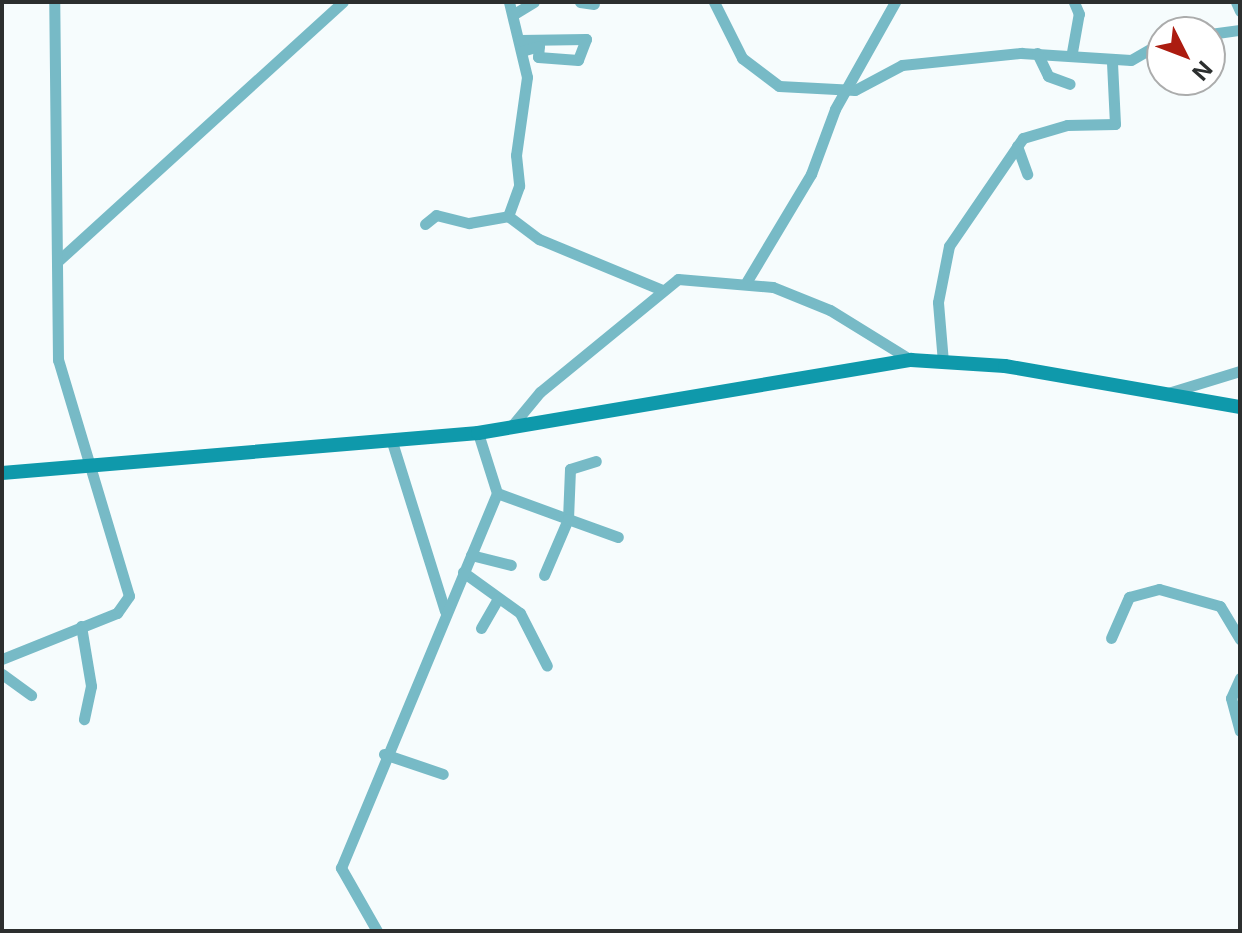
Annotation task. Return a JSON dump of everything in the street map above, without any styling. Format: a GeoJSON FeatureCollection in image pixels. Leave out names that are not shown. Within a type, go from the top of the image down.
{"type":"FeatureCollection","features":[{"type":"Feature","properties":{"kind":"street"},"geometry":{"type":"LineString","coordinates":[[2,659],[117,613],[129,596],[96,466],[58,360],[54,2]]}},
{"type":"Feature","properties":{"kind":"street"},"geometry":{"type":"LineString","coordinates":[[58,261],[343,2]]}},
{"type":"Feature","properties":{"kind":"street"},"geometry":{"type":"LineString","coordinates":[[508,216],[519,186],[521,45],[509,2]]}},
{"type":"Feature","properties":{"kind":"street"},"geometry":{"type":"LineString","coordinates":[[514,14],[534,2]]}},
{"type":"Feature","properties":{"kind":"street"},"geometry":{"type":"LineString","coordinates":[[580,2],[594,4]]}},
{"type":"Feature","properties":{"kind":"street"},"geometry":{"type":"LineString","coordinates":[[714,2],[736,49],[756,71],[779,86],[868,87],[913,63],[1072,52],[1112,62],[1146,48]]}},
{"type":"Feature","properties":{"kind":"street"},"geometry":{"type":"LineString","coordinates":[[747,281],[811,174],[845,89],[895,2]]}},
{"type":"Feature","properties":{"kind":"street"},"geometry":{"type":"LineString","coordinates":[[1072,52],[1079,14],[1074,2]]}},
{"type":"Feature","properties":{"kind":"street"},"geometry":{"type":"LineString","coordinates":[[1236,2],[1240,11]]}},
{"type":"Feature","properties":{"kind":"street"},"geometry":{"type":"LineString","coordinates":[[586,39],[578,60],[538,57],[539,46],[521,45],[586,39]]}},
{"type":"Feature","properties":{"kind":"street"},"geometry":{"type":"LineString","coordinates":[[1037,53],[1048,76],[1070,84]]}},
{"type":"Feature","properties":{"kind":"street"},"geometry":{"type":"LineString","coordinates":[[943,362],[938,302],[949,246],[1017,146],[1031,134],[1067,125],[1115,124],[1112,62]]}},
{"type":"Feature","properties":{"kind":"street"},"geometry":{"type":"LineString","coordinates":[[1017,146],[1027,174]]}},
{"type":"Feature","properties":{"kind":"street"},"geometry":{"type":"LineString","coordinates":[[425,224],[436,215],[469,223],[508,216],[539,239],[662,290]]}},
{"type":"Feature","properties":{"kind":"street"},"geometry":{"type":"LineString","coordinates":[[511,427],[540,392],[662,290],[700,276],[747,281],[830,310],[911,360]]}},
{"type":"Feature","properties":{"kind":"street"},"geometry":{"type":"LineString","coordinates":[[2,473],[478,433],[911,360],[943,362],[1240,407]]}},
{"type":"Feature","properties":{"kind":"street"},"geometry":{"type":"LineString","coordinates":[[1166,394],[1240,371]]}},
{"type":"Feature","properties":{"kind":"street"},"geometry":{"type":"LineString","coordinates":[[377,931],[341,868],[384,754],[497,493],[478,433]]}},
{"type":"Feature","properties":{"kind":"street"},"geometry":{"type":"LineString","coordinates":[[392,442],[445,611]]}},
{"type":"Feature","properties":{"kind":"street"},"geometry":{"type":"LineString","coordinates":[[544,575],[568,519],[570,469],[596,461]]}},
{"type":"Feature","properties":{"kind":"street"},"geometry":{"type":"LineString","coordinates":[[497,493],[618,537]]}},
{"type":"Feature","properties":{"kind":"street"},"geometry":{"type":"LineString","coordinates":[[471,555],[511,565]]}},
{"type":"Feature","properties":{"kind":"street"},"geometry":{"type":"LineString","coordinates":[[463,572],[520,613],[547,666]]}},
{"type":"Feature","properties":{"kind":"street"},"geometry":{"type":"LineString","coordinates":[[1111,638],[1129,597],[1159,589],[1220,606],[1240,639]]}},
{"type":"Feature","properties":{"kind":"street"},"geometry":{"type":"LineString","coordinates":[[481,628],[498,598]]}},
{"type":"Feature","properties":{"kind":"street"},"geometry":{"type":"LineString","coordinates":[[81,626],[91,686],[84,719]]}},
{"type":"Feature","properties":{"kind":"street"},"geometry":{"type":"LineString","coordinates":[[2,674],[31,695]]}},
{"type":"Feature","properties":{"kind":"street"},"geometry":{"type":"LineString","coordinates":[[1240,678],[1231,698],[1240,731]]}},
{"type":"Feature","properties":{"kind":"street"},"geometry":{"type":"LineString","coordinates":[[384,754],[443,774]]}}]}
